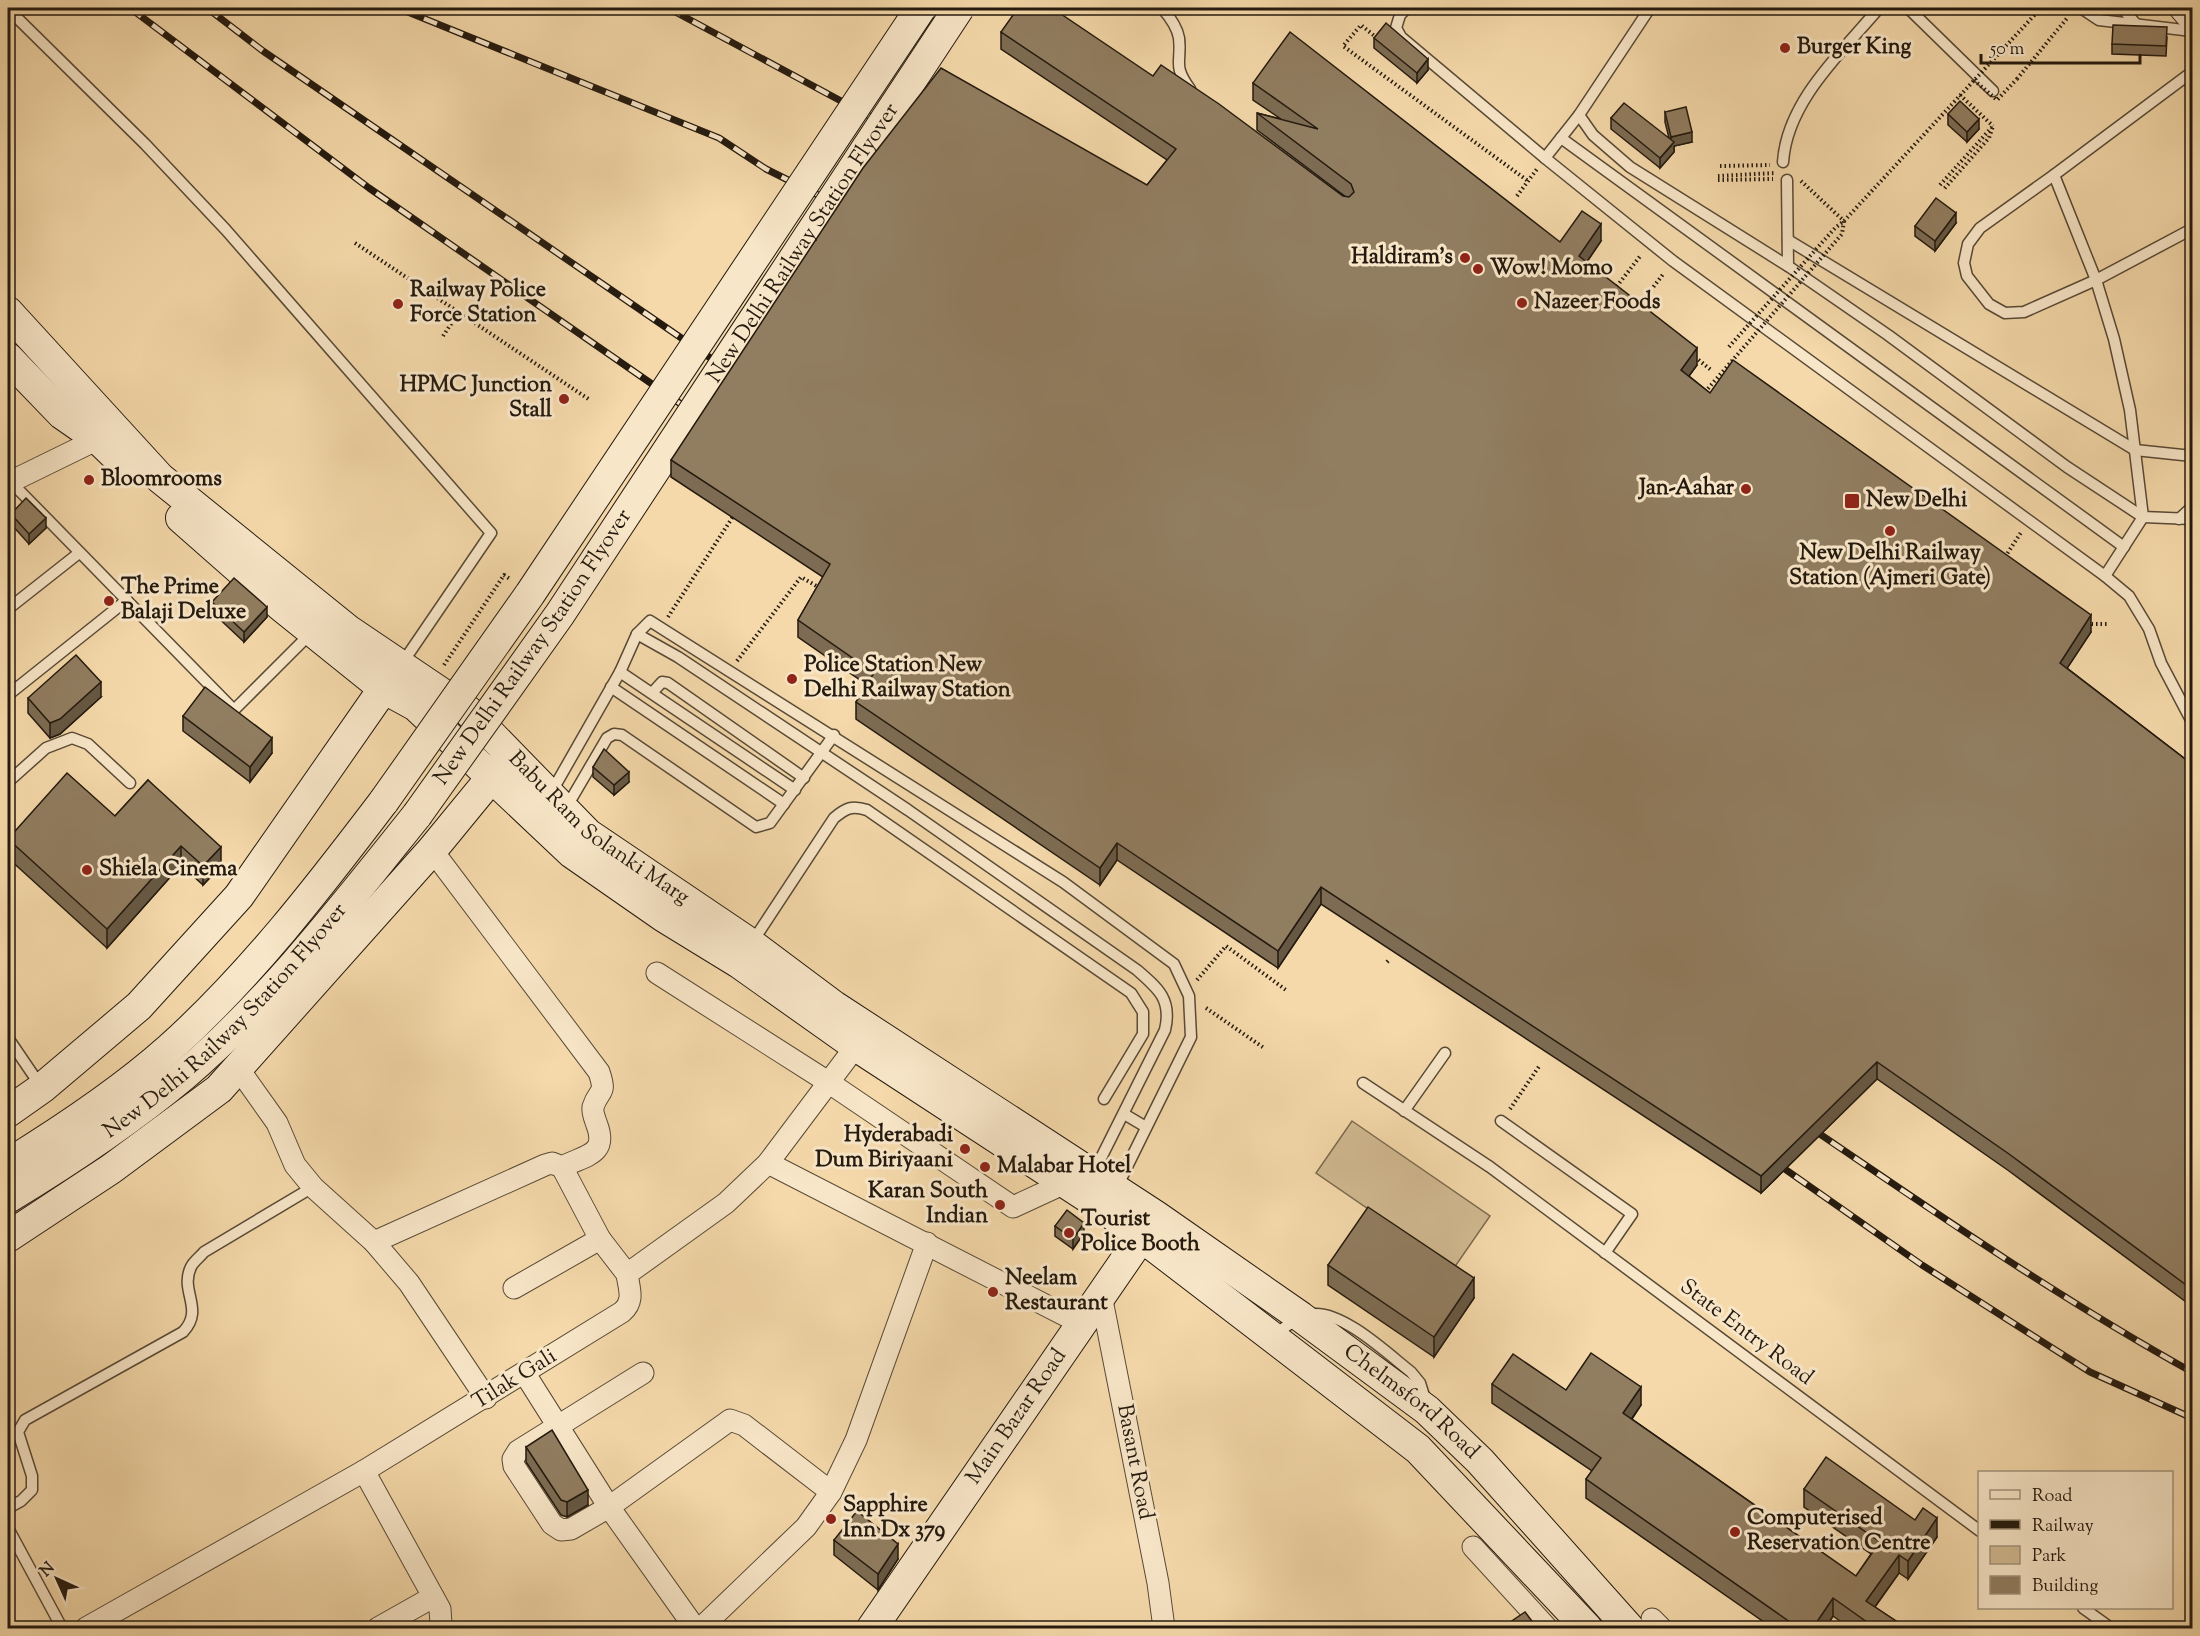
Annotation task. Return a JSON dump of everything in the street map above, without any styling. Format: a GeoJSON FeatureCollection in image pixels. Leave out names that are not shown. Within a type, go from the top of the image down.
{"type":"FeatureCollection","features":[{"type":"Feature","properties":{"kind":"main road","name":"New Delhi Railway Station Flyover"},"geometry":{"type":"LineString","coordinates":[[8,1164],[63,1130],[169,1048],[298,914],[384,801],[530,594],[921,8]]}},
{"type":"Feature","properties":{"kind":"main road","name":"New Delhi Railway Station Flyover"},"geometry":{"type":"LineString","coordinates":[[8,1198],[82,1153],[183,1075],[257,1004],[326,929],[417,815],[560,614],[959,8]]}},
{"type":"Feature","properties":{"kind":"main road"},"geometry":{"type":"LineString","coordinates":[[2185,8],[2193,16]]}},
{"type":"Feature","properties":{"kind":"main road","name":"Babu Ram Solanki Marg"},"geometry":{"type":"LineString","coordinates":[[8,312],[168,507],[312,631],[383,688],[416,706],[501,766],[546,808],[751,944],[834,1006],[1149,1226]]}},
{"type":"Feature","properties":{"kind":"main road","name":"Babu Ram Solanki Marg"},"geometry":{"type":"LineString","coordinates":[[8,357],[62,414],[105,433],[133,451],[183,498],[237,538],[348,630],[468,711],[501,766]]}},
{"type":"Feature","properties":{"kind":"main road"},"geometry":{"type":"LineString","coordinates":[[8,1112],[42,1088],[139,1006],[239,896],[401,665]]}},
{"type":"Feature","properties":{"kind":"main road"},"geometry":{"type":"LineString","coordinates":[[8,1237],[111,1169],[219,1089],[432,850],[501,766]]}},
{"type":"Feature","properties":{"kind":"main road","name":"Babu Ram Solanki Marg"},"geometry":{"type":"LineString","coordinates":[[546,808],[572,853],[664,917],[739,963],[856,1046],[1094,1189]]}},
{"type":"Feature","properties":{"kind":"main road","name":"Main Bazar Road"},"geometry":{"type":"LineString","coordinates":[[872,1629],[1149,1226]]}},
{"type":"Feature","properties":{"kind":"main road","name":"Chelmsford Road"},"geometry":{"type":"LineString","coordinates":[[1149,1226],[1301,1317],[1426,1415],[1480,1461],[1647,1625]]}},
{"type":"Feature","properties":{"kind":"main road","name":"Chelmsford Road"},"geometry":{"type":"LineString","coordinates":[[1149,1226],[1271,1337],[1419,1444],[1587,1629]]}},
{"type":"Feature","properties":{"kind":"street"},"geometry":{"type":"LineString","coordinates":[[8,481],[105,433]]}},
{"type":"Feature","properties":{"kind":"street"},"geometry":{"type":"LineString","coordinates":[[432,850],[599,1072],[603,1085],[602,1094],[594,1106],[593,1113],[602,1139],[600,1146],[562,1167]]}},
{"type":"Feature","properties":{"kind":"street"},"geometry":{"type":"LineString","coordinates":[[657,973],[828,1082],[1013,1207],[1094,1189]]}},
{"type":"Feature","properties":{"kind":"street"},"geometry":{"type":"LineString","coordinates":[[374,1242],[552,1163],[562,1167],[600,1239],[627,1274],[726,1203],[768,1163],[856,1046]]}},
{"type":"Feature","properties":{"kind":"street"},"geometry":{"type":"LineString","coordinates":[[238,1068],[262,1098],[277,1123],[295,1165],[313,1187],[374,1242],[409,1283],[486,1398]]}},
{"type":"Feature","properties":{"kind":"street"},"geometry":{"type":"LineString","coordinates":[[768,1163],[1082,1324]]}},
{"type":"Feature","properties":{"kind":"street"},"geometry":{"type":"LineString","coordinates":[[514,1288],[600,1239]]}},
{"type":"Feature","properties":{"kind":"street"},"geometry":{"type":"LineString","coordinates":[[701,1629],[806,1527],[831,1492],[856,1440],[927,1243]]}},
{"type":"Feature","properties":{"kind":"street","name":"Tilak Gali"},"geometry":{"type":"LineString","coordinates":[[86,1629],[364,1471],[525,1374],[629,1306],[631,1297],[627,1274]]}},
{"type":"Feature","properties":{"kind":"street","name":"Basant Road"},"geometry":{"type":"LineString","coordinates":[[1101,1295],[1158,1583],[1164,1629]]}},
{"type":"Feature","properties":{"kind":"street"},"geometry":{"type":"LineString","coordinates":[[643,1373],[560,1427],[518,1451],[513,1459],[514,1466],[552,1524],[561,1530],[571,1530],[609,1507],[730,1420],[744,1425],[831,1492]]}},
{"type":"Feature","properties":{"kind":"street"},"geometry":{"type":"LineString","coordinates":[[525,1374],[609,1507],[694,1629]]}},
{"type":"Feature","properties":{"kind":"street"},"geometry":{"type":"LineString","coordinates":[[364,1471],[440,1609],[441,1624],[438,1629]]}},
{"type":"Feature","properties":{"kind":"street"},"geometry":{"type":"LineString","coordinates":[[1473,1547],[1547,1629]]}},
{"type":"Feature","properties":{"kind":"street"},"geometry":{"type":"LineString","coordinates":[[378,1629],[433,1597]]}},
{"type":"Feature","properties":{"kind":"lane"},"geometry":{"type":"LineString","coordinates":[[1162,8],[1175,25],[1179,39],[1177,60],[1179,74],[1189,89],[1199,96]]}},
{"type":"Feature","properties":{"kind":"lane"},"geometry":{"type":"LineString","coordinates":[[1407,8],[1400,15],[1396,28],[1401,37],[1545,158],[1673,261],[2105,576],[2129,596],[2149,629],[2161,663],[2193,722]]}},
{"type":"Feature","properties":{"kind":"lane"},"geometry":{"type":"LineString","coordinates":[[1545,158],[1579,115],[1650,8]]}},
{"type":"Feature","properties":{"kind":"lane"},"geometry":{"type":"LineString","coordinates":[[1780,163],[1785,140],[1803,103],[1839,52],[1879,8]]}},
{"type":"Feature","properties":{"kind":"lane"},"geometry":{"type":"LineString","coordinates":[[1908,8],[1993,91]]}},
{"type":"Feature","properties":{"kind":"lane"},"geometry":{"type":"LineString","coordinates":[[2081,8],[2099,20],[2193,31]]}},
{"type":"Feature","properties":{"kind":"lane"},"geometry":{"type":"LineString","coordinates":[[2122,8],[2136,24]]}},
{"type":"Feature","properties":{"kind":"lane"},"geometry":{"type":"LineString","coordinates":[[8,9],[145,144],[226,230],[491,532],[401,665]]}},
{"type":"Feature","properties":{"kind":"lane"},"geometry":{"type":"LineString","coordinates":[[2193,72],[1980,228],[1968,244],[1964,263],[1967,276],[1989,304],[2005,314],[2024,312],[2096,280],[2193,229]]}},
{"type":"Feature","properties":{"kind":"lane"},"geometry":{"type":"LineString","coordinates":[[1579,115],[1593,135],[1630,168],[1788,266],[1888,335],[2067,467],[2143,517],[2193,519]]}},
{"type":"Feature","properties":{"kind":"lane"},"geometry":{"type":"LineString","coordinates":[[1561,138],[2124,547]]}},
{"type":"Feature","properties":{"kind":"lane"},"geometry":{"type":"LineString","coordinates":[[2054,175],[2096,280],[2114,339],[2130,410],[2143,517],[2105,576]]}},
{"type":"Feature","properties":{"kind":"lane"},"geometry":{"type":"LineString","coordinates":[[1785,177],[1788,266]]}},
{"type":"Feature","properties":{"kind":"lane"},"geometry":{"type":"LineString","coordinates":[[1788,240],[2135,450],[2193,456]]}},
{"type":"Feature","properties":{"kind":"lane"},"geometry":{"type":"LineString","coordinates":[[8,481],[234,710],[312,631]]}},
{"type":"Feature","properties":{"kind":"lane"},"geometry":{"type":"LineString","coordinates":[[2179,519],[2193,507]]}},
{"type":"Feature","properties":{"kind":"lane"},"geometry":{"type":"LineString","coordinates":[[8,609],[79,553]]}},
{"type":"Feature","properties":{"kind":"lane"},"geometry":{"type":"LineString","coordinates":[[8,695],[127,600]]}},
{"type":"Feature","properties":{"kind":"lane"},"geometry":{"type":"LineString","coordinates":[[546,808],[620,672],[637,634],[650,621],[834,735],[1063,882],[1173,964],[1189,996],[1191,1037],[1146,1127],[1094,1189]]}},
{"type":"Feature","properties":{"kind":"lane"},"geometry":{"type":"LineString","coordinates":[[637,634],[678,657],[822,753],[1128,964],[1154,985],[1165,1001],[1169,1015],[1165,1030],[1124,1114],[1094,1189]]}},
{"type":"Feature","properties":{"kind":"lane"},"geometry":{"type":"LineString","coordinates":[[620,672],[795,790]]}},
{"type":"Feature","properties":{"kind":"lane"},"geometry":{"type":"LineString","coordinates":[[652,693],[663,682],[668,683],[804,778]]}},
{"type":"Feature","properties":{"kind":"lane"},"geometry":{"type":"LineString","coordinates":[[611,687],[784,804]]}},
{"type":"Feature","properties":{"kind":"lane"},"geometry":{"type":"LineString","coordinates":[[546,808],[607,738],[614,734],[622,735],[756,827],[770,823],[834,735]]}},
{"type":"Feature","properties":{"kind":"lane"},"geometry":{"type":"LineString","coordinates":[[8,782],[46,748],[72,738],[88,744],[130,783]]}},
{"type":"Feature","properties":{"kind":"lane"},"geometry":{"type":"LineString","coordinates":[[751,944],[834,818],[845,809],[855,806],[867,810],[1131,993],[1143,1012],[1143,1034],[1104,1099]]}},
{"type":"Feature","properties":{"kind":"lane"},"geometry":{"type":"LineString","coordinates":[[8,1038],[42,1088]]}},
{"type":"Feature","properties":{"kind":"lane"},"geometry":{"type":"LineString","coordinates":[[1404,1111],[1445,1053]]}},
{"type":"Feature","properties":{"kind":"lane","name":"State Entry Road"},"geometry":{"type":"LineString","coordinates":[[1363,1083],[1490,1167],[1978,1530]]}},
{"type":"Feature","properties":{"kind":"lane"},"geometry":{"type":"LineString","coordinates":[[1124,1114],[1146,1127]]}},
{"type":"Feature","properties":{"kind":"lane"},"geometry":{"type":"LineString","coordinates":[[1501,1121],[1632,1214],[1605,1253]]}},
{"type":"Feature","properties":{"kind":"lane"},"geometry":{"type":"LineString","coordinates":[[8,1508],[21,1501],[32,1490],[32,1476],[18,1432],[25,1420],[183,1332],[191,1324],[194,1312],[188,1282],[191,1267],[204,1252],[313,1187]]}},
{"type":"Feature","properties":{"kind":"lane"},"geometry":{"type":"LineString","coordinates":[[1271,1337],[1301,1317]]}},
{"type":"Feature","properties":{"kind":"lane"},"geometry":{"type":"LineString","coordinates":[[8,1528],[62,1629]]}},
{"type":"Feature","properties":{"kind":"lane"},"geometry":{"type":"LineString","coordinates":[[2084,1609],[2111,1629]]}},
{"type":"Feature","properties":{"kind":"path"},"geometry":{"type":"LineString","coordinates":[[1727,349],[1835,228],[2041,8]]}},
{"type":"Feature","properties":{"kind":"path"},"geometry":{"type":"LineString","coordinates":[[1974,81],[1996,100],[2017,79],[2069,16]]}},
{"type":"Feature","properties":{"kind":"path"},"geometry":{"type":"LineString","coordinates":[[1380,40],[1360,25],[1343,46],[1528,181]]}},
{"type":"Feature","properties":{"kind":"path"},"geometry":{"type":"LineString","coordinates":[[1942,187],[1993,126],[1960,95]]}},
{"type":"Feature","properties":{"kind":"path"},"geometry":{"type":"LineString","coordinates":[[1517,196],[1545,158]]}},
{"type":"Feature","properties":{"kind":"path"},"geometry":{"type":"LineString","coordinates":[[1720,166],[1780,163]]}},
{"type":"Feature","properties":{"kind":"path"},"geometry":{"type":"LineString","coordinates":[[1718,178],[1785,177],[1844,221]]}},
{"type":"Feature","properties":{"kind":"path"},"geometry":{"type":"LineString","coordinates":[[1698,400],[1842,234],[1844,221]]}},
{"type":"Feature","properties":{"kind":"path"},"geometry":{"type":"LineString","coordinates":[[355,243],[590,400]]}},
{"type":"Feature","properties":{"kind":"path"},"geometry":{"type":"LineString","coordinates":[[1622,298],[1613,291],[1650,243]]}},
{"type":"Feature","properties":{"kind":"path"},"geometry":{"type":"LineString","coordinates":[[1648,294],[1673,261]]}},
{"type":"Feature","properties":{"kind":"path"},"geometry":{"type":"LineString","coordinates":[[442,336],[459,312]]}},
{"type":"Feature","properties":{"kind":"path"},"geometry":{"type":"LineString","coordinates":[[1693,356],[1711,370]]}},
{"type":"Feature","properties":{"kind":"path"},"geometry":{"type":"LineString","coordinates":[[661,628],[736,512]]}},
{"type":"Feature","properties":{"kind":"path"},"geometry":{"type":"LineString","coordinates":[[2004,560],[2006,551]]}},
{"type":"Feature","properties":{"kind":"path"},"geometry":{"type":"LineString","coordinates":[[730,670],[801,577],[825,591]]}},
{"type":"Feature","properties":{"kind":"path"},"geometry":{"type":"LineString","coordinates":[[2084,618],[2092,624],[2109,624]]}},
{"type":"Feature","properties":{"kind":"path"},"geometry":{"type":"LineString","coordinates":[[1195,983],[1226,946],[1286,990]]}},
{"type":"Feature","properties":{"kind":"path"},"geometry":{"type":"LineString","coordinates":[[1201,1005],[1264,1048]]}},
{"type":"Feature","properties":{"kind":"path"},"geometry":{"type":"LineString","coordinates":[[1501,1121],[1540,1065]]}},
{"type":"Feature","properties":{"kind":"green space"},"geometry":{"type":"Polygon","coordinates":[[[1352,1121],[1490,1216],[1454,1268],[1316,1173],[1352,1121]]]}},
{"type":"Feature","properties":{"kind":"building"},"geometry":{"type":"Polygon","coordinates":[[[1018,8],[1052,8],[1153,76],[1161,65],[1219,104],[1343,196],[1349,197],[1354,192],[1351,184],[1257,113],[1318,129],[1253,83],[1290,32],[1560,242],[1582,211],[1601,224],[1579,256],[1697,348],[1681,370],[1710,393],[1733,360],[2091,615],[2060,663],[2193,765],[2193,1290],[2009,1154],[1877,1062],[1761,1176],[1321,887],[1278,951],[1117,843],[1100,868],[856,702],[874,673],[798,620],[830,564],[671,460],[863,168],[941,68],[1147,185],[1176,149],[1001,32],[1018,8]]]}},
{"type":"Feature","properties":{"kind":"building"},"geometry":{"type":"Polygon","coordinates":[[[1386,23],[1428,59],[1417,73],[1374,38],[1386,23]]]}},
{"type":"Feature","properties":{"kind":"building"},"geometry":{"type":"Polygon","coordinates":[[[2113,25],[2167,27],[2166,46],[2112,44],[2113,25]]]}},
{"type":"Feature","properties":{"kind":"building"},"geometry":{"type":"Polygon","coordinates":[[[1960,101],[1979,119],[1967,132],[1948,114],[1960,101]]]}},
{"type":"Feature","properties":{"kind":"building"},"geometry":{"type":"Polygon","coordinates":[[[1624,103],[1674,142],[1660,158],[1611,118],[1624,103]]]}},
{"type":"Feature","properties":{"kind":"building"},"geometry":{"type":"Polygon","coordinates":[[[1686,107],[1692,132],[1671,137],[1665,112],[1686,107]]]}},
{"type":"Feature","properties":{"kind":"building"},"geometry":{"type":"Polygon","coordinates":[[[1936,198],[1956,213],[1935,241],[1915,226],[1936,198]]]}},
{"type":"Feature","properties":{"kind":"building"},"geometry":{"type":"Polygon","coordinates":[[[26,498],[46,518],[29,534],[11,514],[26,498]]]}},
{"type":"Feature","properties":{"kind":"building"},"geometry":{"type":"Polygon","coordinates":[[[234,578],[267,607],[244,632],[212,602],[234,578]]]}},
{"type":"Feature","properties":{"kind":"building"},"geometry":{"type":"Polygon","coordinates":[[[8,644],[14,651],[8,656],[8,644]]]}},
{"type":"Feature","properties":{"kind":"building"},"geometry":{"type":"Polygon","coordinates":[[[76,655],[101,682],[60,719],[50,723],[28,698],[76,655]]]}},
{"type":"Feature","properties":{"kind":"building"},"geometry":{"type":"Polygon","coordinates":[[[205,687],[272,738],[250,767],[183,716],[205,687]]]}},
{"type":"Feature","properties":{"kind":"building"},"geometry":{"type":"Polygon","coordinates":[[[604,749],[629,772],[614,785],[593,767],[604,749]]]}},
{"type":"Feature","properties":{"kind":"building"},"geometry":{"type":"Polygon","coordinates":[[[67,773],[115,816],[148,780],[221,847],[203,866],[181,846],[107,929],[8,839],[67,773]]]}},
{"type":"Feature","properties":{"kind":"building"},"geometry":{"type":"Polygon","coordinates":[[[1368,1207],[1474,1278],[1434,1337],[1328,1265],[1368,1207]]]}},
{"type":"Feature","properties":{"kind":"building"},"geometry":{"type":"Polygon","coordinates":[[[1067,1210],[1084,1223],[1073,1239],[1055,1226],[1067,1210]]]}},
{"type":"Feature","properties":{"kind":"building"},"geometry":{"type":"Polygon","coordinates":[[[1591,1353],[1641,1387],[1623,1413],[1856,1576],[1880,1542],[1804,1489],[1826,1457],[1915,1520],[1923,1508],[1937,1518],[1908,1561],[1899,1555],[1866,1601],[1908,1629],[1877,1629],[1833,1598],[1812,1629],[1800,1629],[1586,1479],[1601,1458],[1492,1384],[1513,1354],[1566,1390],[1591,1353]]]}},
{"type":"Feature","properties":{"kind":"building"},"geometry":{"type":"Polygon","coordinates":[[[552,1430],[588,1490],[567,1502],[561,1500],[526,1447],[552,1430]]]}},
{"type":"Feature","properties":{"kind":"building"},"geometry":{"type":"Polygon","coordinates":[[[857,1511],[898,1544],[878,1574],[834,1540],[857,1511]]]}},
{"type":"Feature","properties":{"kind":"building"},"geometry":{"type":"Polygon","coordinates":[[[1525,1612],[1538,1629],[1500,1629],[1525,1612]]]}},
{"type":"Feature","properties":{"kind":"railway"},"geometry":{"type":"LineString","coordinates":[[130,8],[369,188],[714,427]]}},
{"type":"Feature","properties":{"kind":"railway"},"geometry":{"type":"LineString","coordinates":[[207,8],[263,51],[744,381]]}},
{"type":"Feature","properties":{"kind":"railway"},"geometry":{"type":"LineString","coordinates":[[398,8],[719,138],[766,169],[854,213]]}},
{"type":"Feature","properties":{"kind":"railway"},"geometry":{"type":"LineString","coordinates":[[668,8],[908,137]]}},
{"type":"Feature","properties":{"kind":"railway"},"geometry":{"type":"LineString","coordinates":[[1808,1126],[2045,1284],[2192,1372]]}},
{"type":"Feature","properties":{"kind":"railway"},"geometry":{"type":"LineString","coordinates":[[1772,1160],[1922,1265],[2090,1372],[2192,1418]]}},
{"type":"Feature","properties":{"kind":"place","name":"Burger King"},"geometry":{"type":"Point","coordinates":[1785,48]}},
{"type":"Feature","properties":{"kind":"place","name":"Haldiram's"},"geometry":{"type":"Point","coordinates":[1465,258]}},
{"type":"Feature","properties":{"kind":"place","name":"Wow! Momo"},"geometry":{"type":"Point","coordinates":[1478,269]}},
{"type":"Feature","properties":{"kind":"place","name":"Nazeer Foods"},"geometry":{"type":"Point","coordinates":[1522,303]}},
{"type":"Feature","properties":{"kind":"place","name":"Railway Police Force Station"},"geometry":{"type":"Point","coordinates":[398,304]}},
{"type":"Feature","properties":{"kind":"place","name":"HPMC Junction Stall"},"geometry":{"type":"Point","coordinates":[564,399]}},
{"type":"Feature","properties":{"kind":"place","name":"Bloomrooms"},"geometry":{"type":"Point","coordinates":[89,480]}},
{"type":"Feature","properties":{"kind":"place","name":"Jan-Aahar"},"geometry":{"type":"Point","coordinates":[1746,489]}},
{"type":"Feature","properties":{"kind":"place","name":"New Delhi"},"geometry":{"type":"Point","coordinates":[1852,501]}},
{"type":"Feature","properties":{"kind":"place","name":"New Delhi Railway Station (Ajmeri Gate)"},"geometry":{"type":"Point","coordinates":[1890,531]}},
{"type":"Feature","properties":{"kind":"place","name":"The Prime Balaji Deluxe"},"geometry":{"type":"Point","coordinates":[109,601]}},
{"type":"Feature","properties":{"kind":"place","name":"Police Station New Delhi Railway Station"},"geometry":{"type":"Point","coordinates":[792,679]}},
{"type":"Feature","properties":{"kind":"place","name":"Shiela Cinema"},"geometry":{"type":"Point","coordinates":[87,870]}},
{"type":"Feature","properties":{"kind":"place","name":"Hyderabadi Dum Biriyaani"},"geometry":{"type":"Point","coordinates":[965,1149]}},
{"type":"Feature","properties":{"kind":"place","name":"Malabar Hotel"},"geometry":{"type":"Point","coordinates":[985,1167]}},
{"type":"Feature","properties":{"kind":"place","name":"Karan South Indian"},"geometry":{"type":"Point","coordinates":[1000,1205]}},
{"type":"Feature","properties":{"kind":"place","name":"Tourist Police Booth"},"geometry":{"type":"Point","coordinates":[1069,1233]}},
{"type":"Feature","properties":{"kind":"place","name":"Neelam Restaurant"},"geometry":{"type":"Point","coordinates":[993,1292]}},
{"type":"Feature","properties":{"kind":"place","name":"Sapphire Inn Dx 379"},"geometry":{"type":"Point","coordinates":[831,1519]}},
{"type":"Feature","properties":{"kind":"place","name":"Computerised Reservation Centre"},"geometry":{"type":"Point","coordinates":[1735,1532]}}]}
